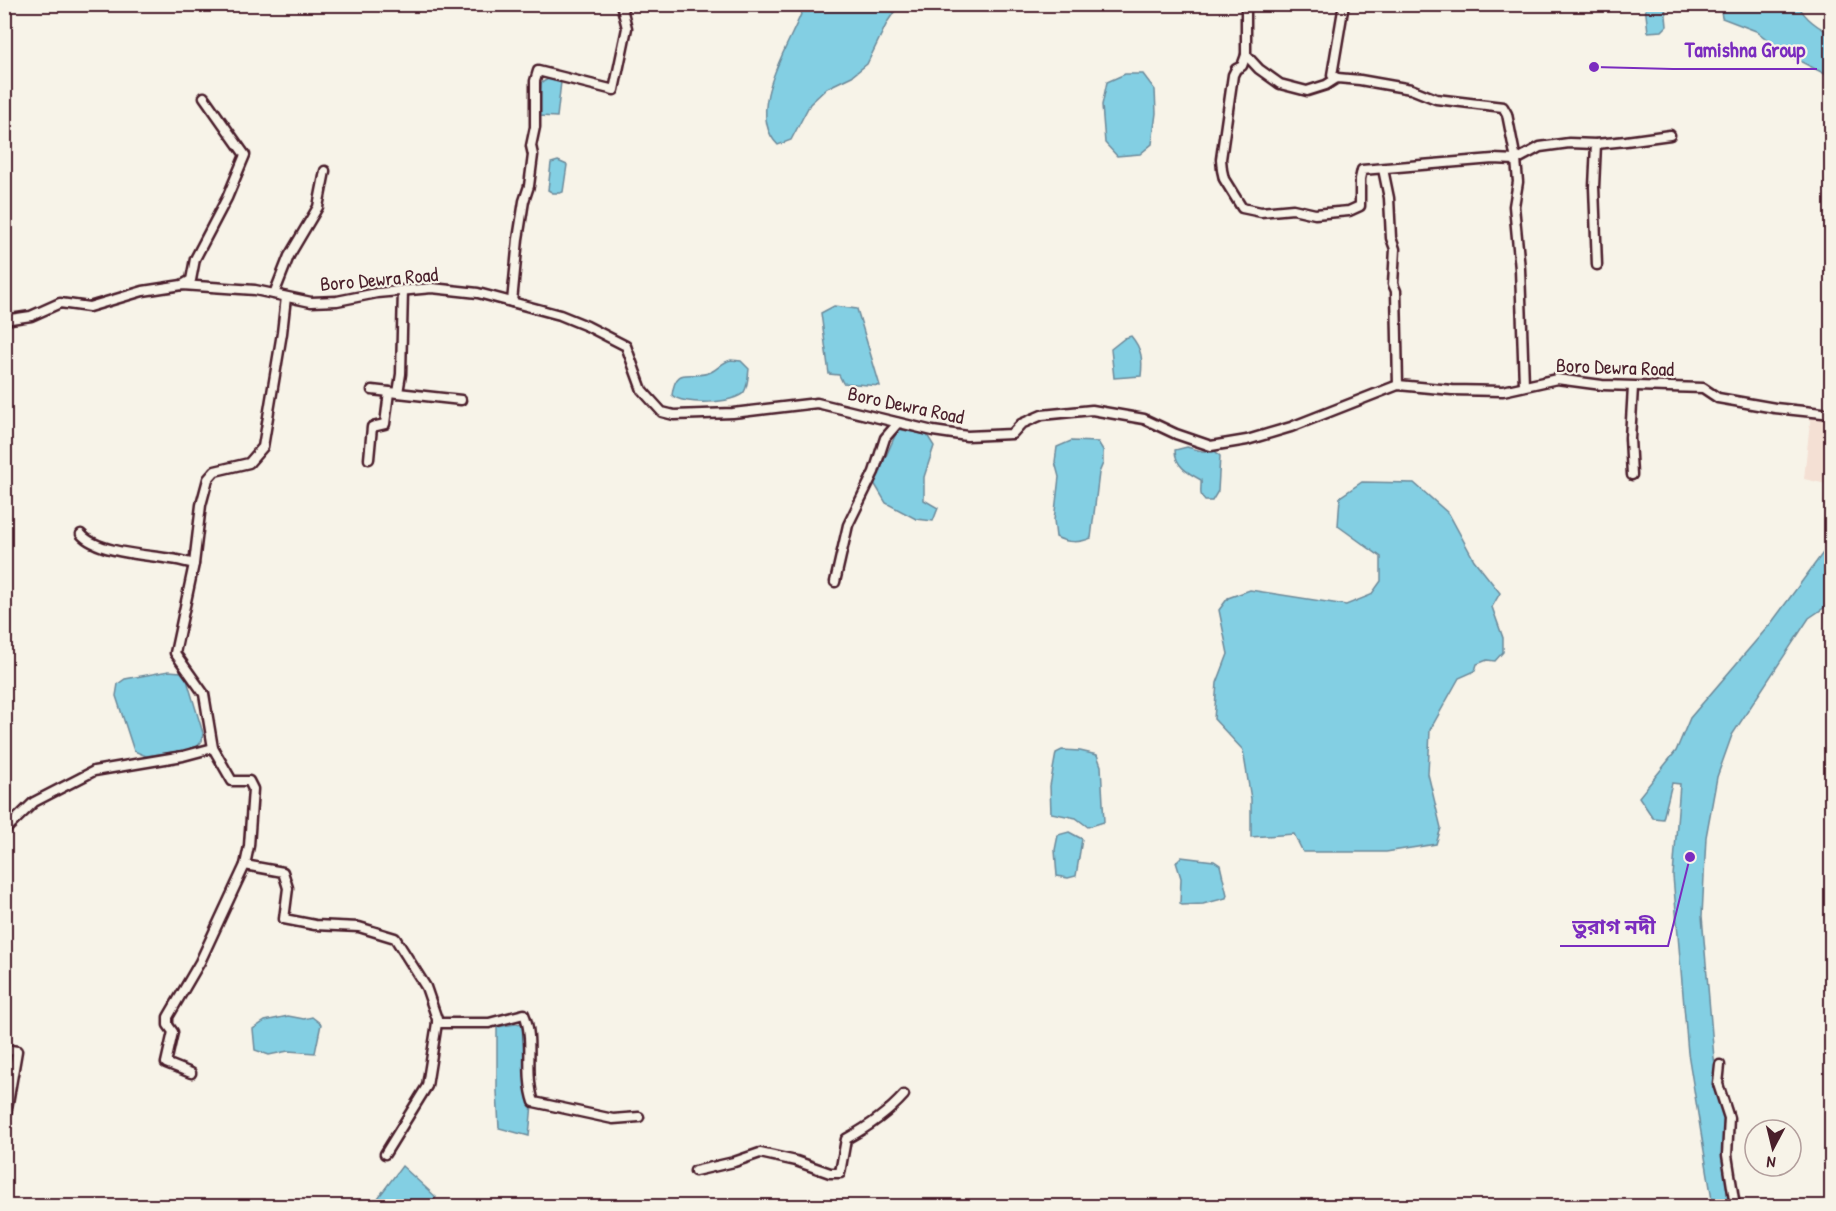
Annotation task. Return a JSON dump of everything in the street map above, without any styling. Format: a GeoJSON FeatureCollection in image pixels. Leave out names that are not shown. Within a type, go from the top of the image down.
{"type":"FeatureCollection","features":[{"type":"Feature","properties":{"kind":"street"},"geometry":{"type":"LineString","coordinates":[[512,302],[518,239],[533,155],[531,146],[535,127],[535,81],[538,71],[615,90],[627,28],[621,4]]}},
{"type":"Feature","properties":{"kind":"street"},"geometry":{"type":"LineString","coordinates":[[1246,4],[1246,55],[1242,66],[1234,72],[1221,159],[1224,179],[1242,208],[1262,212],[1293,209],[1315,213],[1336,213],[1357,209],[1360,206],[1362,170],[1493,159],[1516,160],[1540,147],[1569,143],[1596,144],[1670,135]]}},
{"type":"Feature","properties":{"kind":"street"},"geometry":{"type":"LineString","coordinates":[[1344,4],[1332,75],[1337,78],[1412,89],[1436,99],[1503,107],[1507,114],[1518,182],[1514,206],[1520,269],[1524,385]]}},
{"type":"Feature","properties":{"kind":"street"},"geometry":{"type":"LineString","coordinates":[[1246,55],[1259,69],[1280,84],[1307,91],[1326,85],[1337,78]]}},
{"type":"Feature","properties":{"kind":"street"},"geometry":{"type":"LineString","coordinates":[[182,285],[191,280],[195,259],[227,198],[245,155],[204,97]]}},
{"type":"Feature","properties":{"kind":"street"},"geometry":{"type":"LineString","coordinates":[[1596,144],[1594,187],[1597,265]]}},
{"type":"Feature","properties":{"kind":"street"},"geometry":{"type":"LineString","coordinates":[[1383,170],[1389,198],[1391,238],[1395,249],[1393,284],[1396,291],[1398,385]]}},
{"type":"Feature","properties":{"kind":"street"},"geometry":{"type":"LineString","coordinates":[[274,294],[289,256],[318,207],[325,171]]}},
{"type":"Feature","properties":{"kind":"street","name":"Boro Dewra Road"},"geometry":{"type":"LineString","coordinates":[[4,320],[30,316],[60,303],[89,307],[143,291],[182,285],[255,290],[311,302],[432,288],[478,293],[560,315],[626,346],[642,390],[662,412],[674,415],[732,413],[817,403],[933,431],[968,436],[1012,434],[1021,424],[1042,415],[1092,410],[1144,419],[1210,446],[1247,440],[1290,427],[1398,385],[1452,390],[1503,391],[1557,379],[1633,387],[1703,388],[1718,398],[1774,408],[1832,414]]}},
{"type":"Feature","properties":{"kind":"street"},"geometry":{"type":"LineString","coordinates":[[369,459],[372,427],[385,424],[393,392],[401,374],[403,290]]}},
{"type":"Feature","properties":{"kind":"street"},"geometry":{"type":"LineString","coordinates":[[191,1073],[166,1063],[172,1032],[168,1026],[168,1017],[200,962],[245,865],[249,846],[253,789],[249,782],[232,781],[213,747],[204,694],[175,653],[194,564],[201,505],[208,479],[215,471],[249,463],[263,447],[281,343],[286,297]]}},
{"type":"Feature","properties":{"kind":"street"},"geometry":{"type":"LineString","coordinates":[[1632,475],[1630,438],[1633,387]]}},
{"type":"Feature","properties":{"kind":"street"},"geometry":{"type":"LineString","coordinates":[[372,390],[460,400]]}},
{"type":"Feature","properties":{"kind":"street"},"geometry":{"type":"LineString","coordinates":[[835,582],[848,525],[874,472],[885,438],[898,423]]}},
{"type":"Feature","properties":{"kind":"street"},"geometry":{"type":"LineString","coordinates":[[81,534],[85,538],[114,550],[194,564]]}},
{"type":"Feature","properties":{"kind":"street"},"geometry":{"type":"LineString","coordinates":[[4,831],[34,802],[94,771],[183,756],[213,747]]}},
{"type":"Feature","properties":{"kind":"street"},"geometry":{"type":"LineString","coordinates":[[245,865],[283,872],[288,888],[284,919],[315,925],[359,927],[395,938],[426,987],[437,1023],[427,1086],[385,1154]]}},
{"type":"Feature","properties":{"kind":"street"},"geometry":{"type":"LineString","coordinates":[[437,1023],[489,1023],[524,1014],[529,1025],[529,1087],[534,1102],[613,1119],[639,1117]]}},
{"type":"Feature","properties":{"kind":"street"},"geometry":{"type":"LineString","coordinates":[[4,1049],[17,1051],[4,1125]]}},
{"type":"Feature","properties":{"kind":"street"},"geometry":{"type":"LineString","coordinates":[[1720,1065],[1718,1084],[1729,1118],[1727,1155],[1735,1206]]}},
{"type":"Feature","properties":{"kind":"street"},"geometry":{"type":"LineString","coordinates":[[695,1171],[760,1153],[796,1161],[830,1173],[840,1173],[846,1139],[868,1127],[895,1106],[904,1095]]}},
{"type":"Feature","properties":{"kind":"shaded area"},"geometry":{"type":"Polygon","coordinates":[[[1811,412],[1831,416],[1831,485],[1804,479],[1811,412]]]}},
{"type":"Feature","properties":{"kind":"water"},"geometry":{"type":"Polygon","coordinates":[[[805,4],[899,5],[888,21],[867,64],[852,76],[827,88],[810,104],[791,140],[778,145],[769,130],[766,114],[768,95],[805,4]]]}},
{"type":"Feature","properties":{"kind":"water"},"geometry":{"type":"Polygon","coordinates":[[[1645,5],[1665,5],[1667,26],[1662,31],[1648,32],[1645,5]]]}},
{"type":"Feature","properties":{"kind":"water"},"geometry":{"type":"Polygon","coordinates":[[[1727,5],[1798,5],[1812,22],[1831,33],[1831,77],[1786,54],[1756,31],[1722,18],[1721,10],[1727,5]]]}},
{"type":"Feature","properties":{"kind":"water"},"geometry":{"type":"Polygon","coordinates":[[[1125,74],[1143,74],[1155,90],[1156,113],[1152,144],[1140,154],[1117,156],[1105,143],[1102,105],[1107,82],[1125,74]]]}},
{"type":"Feature","properties":{"kind":"water"},"geometry":{"type":"Polygon","coordinates":[[[548,79],[561,82],[557,117],[539,116],[538,114],[541,83],[548,79]]]}},
{"type":"Feature","properties":{"kind":"water"},"geometry":{"type":"Polygon","coordinates":[[[558,161],[567,165],[563,192],[553,193],[548,190],[551,163],[558,161]]]}},
{"type":"Feature","properties":{"kind":"water"},"geometry":{"type":"Polygon","coordinates":[[[834,306],[857,309],[880,386],[843,383],[839,375],[829,374],[821,313],[834,306]]]}},
{"type":"Feature","properties":{"kind":"water"},"geometry":{"type":"Polygon","coordinates":[[[1131,336],[1141,355],[1141,376],[1114,378],[1111,349],[1131,336]]]}},
{"type":"Feature","properties":{"kind":"water"},"geometry":{"type":"Polygon","coordinates":[[[731,360],[741,361],[749,369],[745,390],[739,396],[720,401],[697,402],[678,399],[672,395],[674,385],[681,376],[711,372],[731,360]]]}},
{"type":"Feature","properties":{"kind":"water"},"geometry":{"type":"Polygon","coordinates":[[[898,429],[927,435],[934,446],[924,477],[924,500],[938,508],[933,521],[916,519],[886,503],[874,483],[898,429]]]}},
{"type":"Feature","properties":{"kind":"water"},"geometry":{"type":"Polygon","coordinates":[[[1071,441],[1098,442],[1103,450],[1091,538],[1087,540],[1069,541],[1056,537],[1054,520],[1059,477],[1055,462],[1057,447],[1071,441]]]}},
{"type":"Feature","properties":{"kind":"water"},"geometry":{"type":"Polygon","coordinates":[[[1187,447],[1201,451],[1215,451],[1220,456],[1218,491],[1212,501],[1203,499],[1201,480],[1187,472],[1177,460],[1175,450],[1187,447]]]}},
{"type":"Feature","properties":{"kind":"water"},"geometry":{"type":"Polygon","coordinates":[[[1362,482],[1414,483],[1449,514],[1474,560],[1500,593],[1492,607],[1503,638],[1503,652],[1495,661],[1487,660],[1477,664],[1475,671],[1459,678],[1430,730],[1428,774],[1441,828],[1436,844],[1386,852],[1303,852],[1294,834],[1251,837],[1251,799],[1243,750],[1214,719],[1217,683],[1228,654],[1219,610],[1228,598],[1250,590],[1346,605],[1371,595],[1381,581],[1381,557],[1338,526],[1340,497],[1362,482]]]}},
{"type":"Feature","properties":{"kind":"water"},"geometry":{"type":"Polygon","coordinates":[[[1831,542],[1831,603],[1809,618],[1732,735],[1717,777],[1706,837],[1702,916],[1714,1058],[1724,1110],[1725,1167],[1732,1206],[1713,1206],[1688,1053],[1673,876],[1680,784],[1672,783],[1663,819],[1653,818],[1639,797],[1676,751],[1690,718],[1772,622],[1831,542]]]}},
{"type":"Feature","properties":{"kind":"water"},"geometry":{"type":"Polygon","coordinates":[[[169,671],[181,672],[187,680],[203,733],[202,741],[195,749],[146,756],[134,751],[116,696],[118,684],[125,679],[169,671]]]}},
{"type":"Feature","properties":{"kind":"water"},"geometry":{"type":"Polygon","coordinates":[[[1062,750],[1097,755],[1101,766],[1104,822],[1088,827],[1076,818],[1051,813],[1050,786],[1056,753],[1062,750]]]}},
{"type":"Feature","properties":{"kind":"water"},"geometry":{"type":"Polygon","coordinates":[[[1069,832],[1082,839],[1076,876],[1068,878],[1057,876],[1055,850],[1058,835],[1069,832]]]}},
{"type":"Feature","properties":{"kind":"water"},"geometry":{"type":"Polygon","coordinates":[[[1181,857],[1214,861],[1220,865],[1226,898],[1203,904],[1182,905],[1180,903],[1181,878],[1176,862],[1181,857]]]}},
{"type":"Feature","properties":{"kind":"water"},"geometry":{"type":"Polygon","coordinates":[[[288,1016],[304,1019],[312,1017],[321,1024],[315,1053],[288,1051],[269,1055],[255,1050],[253,1029],[265,1021],[288,1016]]]}},
{"type":"Feature","properties":{"kind":"water"},"geometry":{"type":"Polygon","coordinates":[[[522,1023],[526,1091],[532,1104],[529,1136],[499,1128],[497,1027],[522,1023]]]}},
{"type":"Feature","properties":{"kind":"water"},"geometry":{"type":"Polygon","coordinates":[[[402,1166],[436,1197],[430,1206],[383,1206],[378,1198],[402,1166]]]}},
{"type":"Feature","properties":{"kind":"place","name":"Tamishna Group"},"geometry":{"type":"Point","coordinates":[1594,67]}},
{"type":"Feature","properties":{"kind":"place","name":"তুরাগ নদী"},"geometry":{"type":"Point","coordinates":[1690,857]}}]}
